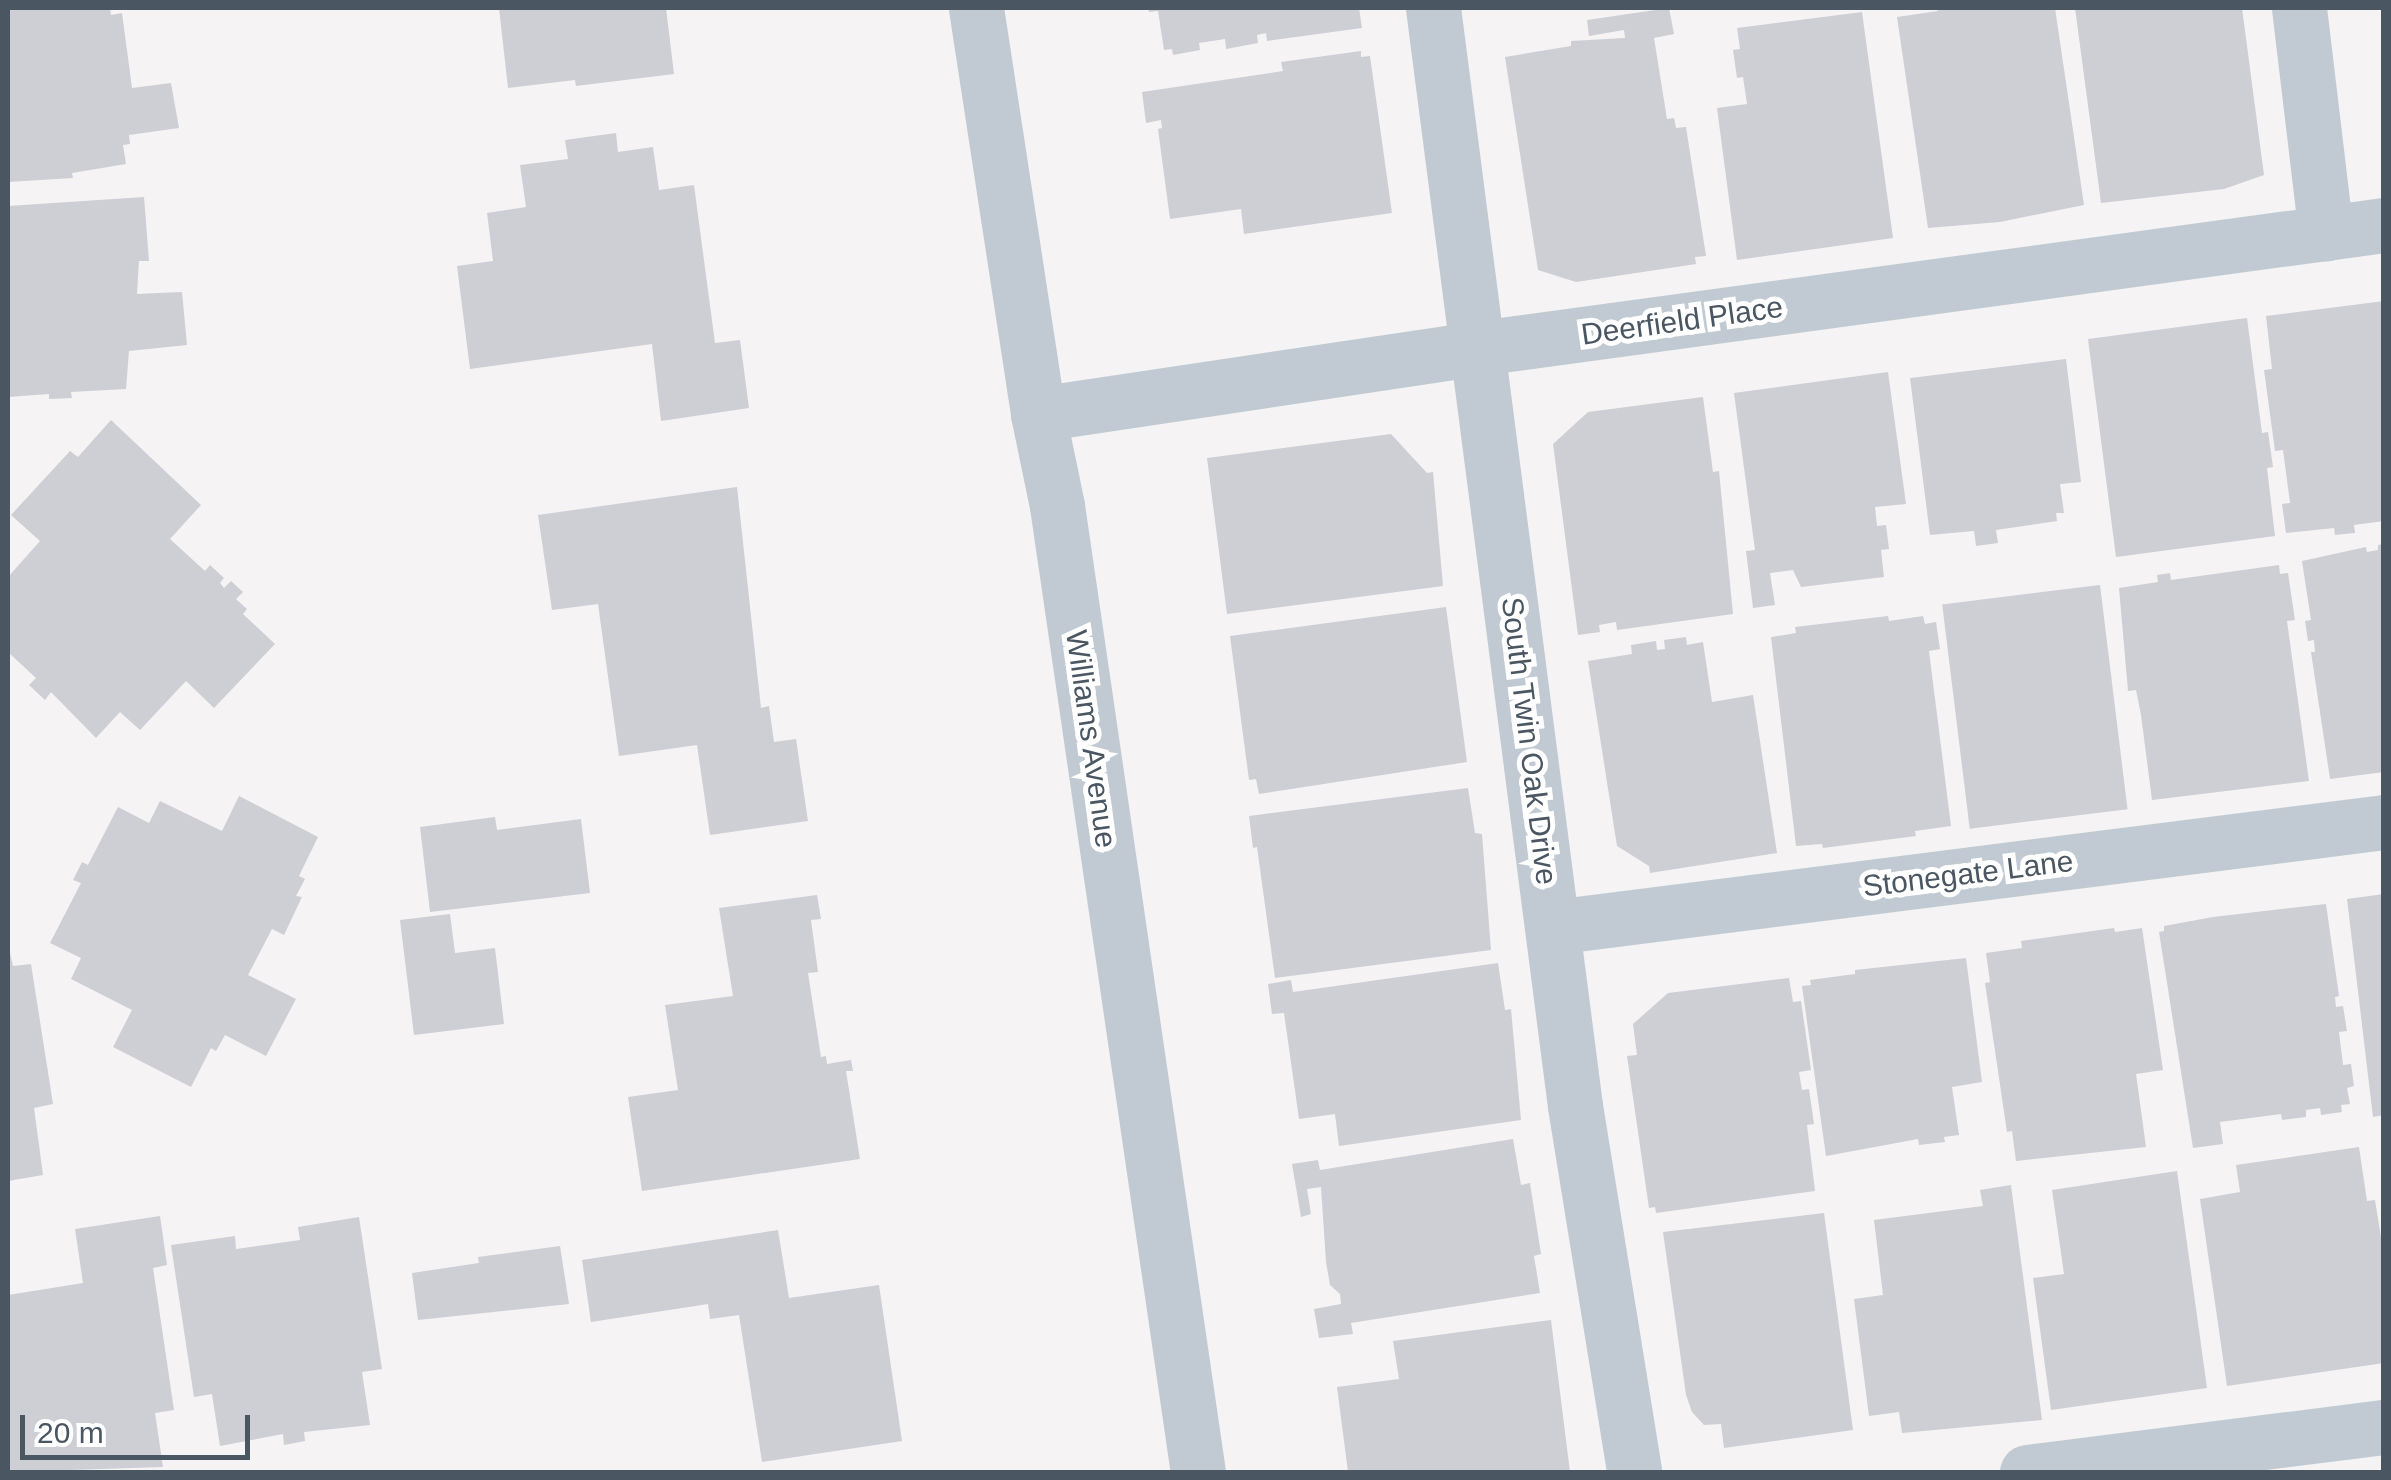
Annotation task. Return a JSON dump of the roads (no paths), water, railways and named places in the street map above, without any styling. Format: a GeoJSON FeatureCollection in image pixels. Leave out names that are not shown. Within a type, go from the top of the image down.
{"type":"FeatureCollection","features":[{"type":"Feature","properties":{"kind":"street","name":"Williams Avenue"},"geometry":{"type":"LineString","coordinates":[[976,8],[1038,414],[1057,506],[1198,1472]]}},
{"type":"Feature","properties":{"kind":"street","name":"South Twin Oak Drive"},"geometry":{"type":"LineString","coordinates":[[1433,8],[1575,1106],[1634,1472]]}},
{"type":"Feature","properties":{"kind":"street"},"geometry":{"type":"LineString","coordinates":[[2299,8],[2326,233]]}},
{"type":"Feature","properties":{"kind":"street","name":"Deerfield Place"},"geometry":{"type":"LineString","coordinates":[[1038,414],[1478,348],[2384,225]]}},
{"type":"Feature","properties":{"kind":"street","name":"Stonegate Lane"},"geometry":{"type":"LineString","coordinates":[[1554,927],[2384,822]]}},
{"type":"Feature","properties":{"kind":"street"},"geometry":{"type":"LineString","coordinates":[[2027,1472],[2384,1427]]}}]}
